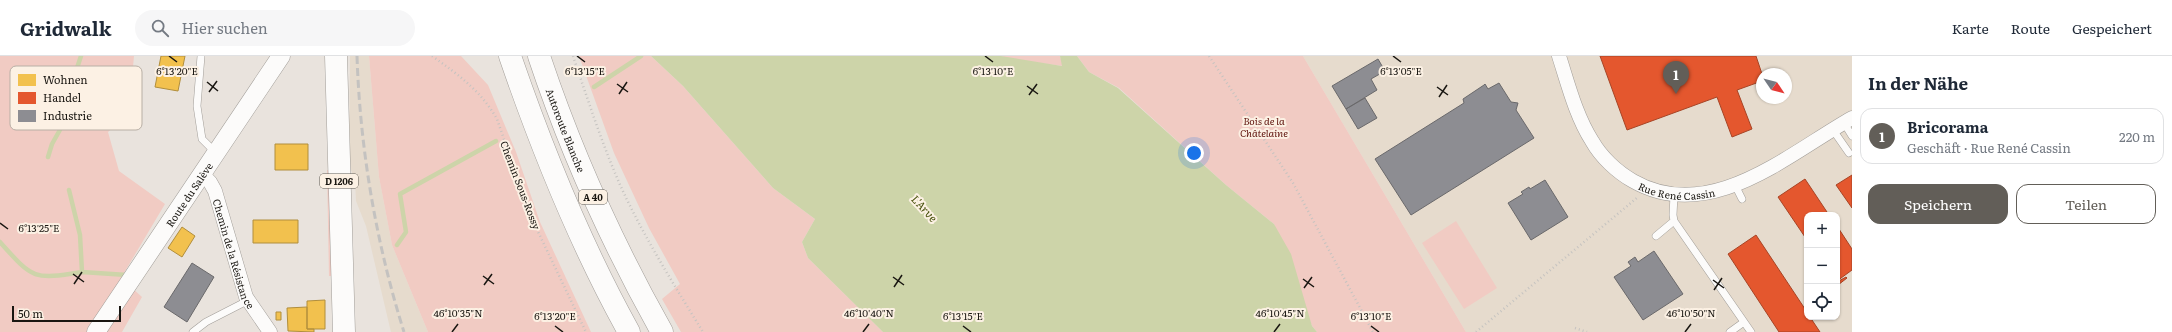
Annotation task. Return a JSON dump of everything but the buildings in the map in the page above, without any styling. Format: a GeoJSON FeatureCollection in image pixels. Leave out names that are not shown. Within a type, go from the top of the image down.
{"type":"FeatureCollection","features":[{"type":"Feature","properties":{"kind":"main road","name":"D 1206"},"geometry":{"type":"LineString","coordinates":[[336,56],[342,307],[344,332]]}},
{"type":"Feature","properties":{"kind":"main road","name":"A 40"},"geometry":{"type":"LineString","coordinates":[[510,56],[537,133],[572,220],[630,332]]}},
{"type":"Feature","properties":{"kind":"main road","name":"Autoroute Blanche"},"geometry":{"type":"LineString","coordinates":[[539,56],[559,115],[589,188],[615,245],[662,332]]}},
{"type":"Feature","properties":{"kind":"main road","name":"D 1206"},"geometry":{"type":"LineString","coordinates":[[338,332],[342,307]]}},
{"type":"Feature","properties":{"kind":"street","name":"Route du Salève"},"geometry":{"type":"LineString","coordinates":[[96,332],[281,56]]}},
{"type":"Feature","properties":{"kind":"street","name":"Rue René Cassin"},"geometry":{"type":"LineString","coordinates":[[1559,56],[1577,108],[1592,141],[1616,169],[1629,178],[1648,188],[1674,195],[1702,194],[1735,185],[1843,124]]}},
{"type":"Feature","properties":{"kind":"street","name":"Chemin de la Résistance"},"geometry":{"type":"LineString","coordinates":[[202,174],[210,182],[215,192],[248,301],[270,332]]}},
{"type":"Feature","properties":{"kind":"lane"},"geometry":{"type":"LineString","coordinates":[[201,56],[196,103],[204,143],[216,153]]}},
{"type":"Feature","properties":{"kind":"lane"},"geometry":{"type":"LineString","coordinates":[[1843,124],[1852,136]]}},
{"type":"Feature","properties":{"kind":"lane"},"geometry":{"type":"LineString","coordinates":[[1843,124],[1849,153]]}},
{"type":"Feature","properties":{"kind":"lane"},"geometry":{"type":"LineString","coordinates":[[1735,185],[1742,199]]}},
{"type":"Feature","properties":{"kind":"lane"},"geometry":{"type":"LineString","coordinates":[[1674,195],[1672,215],[1674,221],[1751,332]]}},
{"type":"Feature","properties":{"kind":"lane"},"geometry":{"type":"LineString","coordinates":[[1656,236],[1674,221]]}},
{"type":"Feature","properties":{"kind":"lane"},"geometry":{"type":"LineString","coordinates":[[193,332],[206,322],[248,301]]}},
{"type":"Feature","properties":{"kind":"lane"},"geometry":{"type":"LineString","coordinates":[[1730,332],[1744,322]]}},
{"type":"Feature","properties":{"kind":"path","name":"Chemin Sous-Rossy"},"geometry":{"type":"LineString","coordinates":[[432,56],[467,81],[489,105],[497,119],[530,215],[586,332]]}},
{"type":"Feature","properties":{"kind":"path"},"geometry":{"type":"LineString","coordinates":[[573,56],[596,125],[622,187],[656,254],[703,332]]}},
{"type":"Feature","properties":{"kind":"path"},"geometry":{"type":"LineString","coordinates":[[1209,56],[1293,183],[1374,332]]}},
{"type":"Feature","properties":{"kind":"path"},"geometry":{"type":"LineString","coordinates":[[1476,332],[1648,188]]}},
{"type":"Feature","properties":{"kind":"path"},"geometry":{"type":"LineString","coordinates":[[1575,328],[1587,332]]}},
{"type":"Feature","properties":{"kind":"shaded area"},"geometry":{"type":"Polygon","coordinates":[[[350,56],[369,56],[379,177],[392,245],[428,332],[391,332],[366,226],[356,201],[355,180],[349,165],[350,56]]]}},
{"type":"Feature","properties":{"kind":"shaded area"},"geometry":{"type":"Polygon","coordinates":[[[1303,56],[1852,56],[1852,332],[1466,332],[1303,56]]]}},
{"type":"Feature","properties":{"kind":"green space"},"geometry":{"type":"Polygon","coordinates":[[[0,56],[134,56],[133,66],[10,66],[10,130],[110,130],[108,132],[119,171],[165,204],[121,278],[142,297],[122,332],[0,332],[0,56]]]}},
{"type":"Feature","properties":{"kind":"green space"},"geometry":{"type":"Polygon","coordinates":[[[369,56],[461,56],[488,85],[516,152],[540,222],[591,332],[428,332],[392,245],[379,177],[369,56]]]}},
{"type":"Feature","properties":{"kind":"green space"},"geometry":{"type":"Polygon","coordinates":[[[579,56],[651,56],[683,86],[773,188],[815,219],[802,242],[808,258],[883,332],[681,332],[662,299],[680,284],[649,228],[614,153],[579,56]]]}},
{"type":"Feature","properties":{"kind":"green space"},"geometry":{"type":"Polygon","coordinates":[[[1001,56],[1060,56],[1063,66],[1009,59],[1001,56]]]}},
{"type":"Feature","properties":{"kind":"green space","name":"Bois de la Châtelaine"},"geometry":{"type":"Polygon","coordinates":[[[1077,56],[1303,56],[1466,332],[1317,332],[1312,326],[1274,224],[1226,185],[1119,88],[1089,72],[1077,56]]]}},
{"type":"Feature","properties":{"kind":"green space"},"geometry":{"type":"Polygon","coordinates":[[[327,170],[331,170],[333,276],[329,276],[327,170]]]}},
{"type":"Feature","properties":{"kind":"green space"},"geometry":{"type":"Polygon","coordinates":[[[1456,221],[1497,288],[1464,309],[1422,243],[1456,221]]]}},
{"type":"Feature","properties":{"kind":"water","name":"L'Arve"},"geometry":{"type":"Polygon","coordinates":[[[651,56],[1001,56],[1062,66],[1060,56],[1077,56],[1089,72],[1118,88],[1226,185],[1274,224],[1291,254],[1312,326],[1317,332],[883,332],[808,258],[802,242],[815,219],[773,188],[683,86],[651,56]]]}},
{"type":"Feature","properties":{"kind":"waterway"},"geometry":{"type":"LineString","coordinates":[[78,66],[81,56]]}},
{"type":"Feature","properties":{"kind":"waterway"},"geometry":{"type":"LineString","coordinates":[[594,87],[641,56]]}},
{"type":"Feature","properties":{"kind":"waterway"},"geometry":{"type":"LineString","coordinates":[[48,157],[52,144],[60,130]]}},
{"type":"Feature","properties":{"kind":"waterway"},"geometry":{"type":"LineString","coordinates":[[397,245],[406,232],[400,194],[496,141]]}},
{"type":"Feature","properties":{"kind":"waterway"},"geometry":{"type":"LineString","coordinates":[[69,190],[80,235],[82,272],[127,275]]}},
{"type":"Feature","properties":{"kind":"waterway"},"geometry":{"type":"LineString","coordinates":[[0,242],[20,263],[35,274],[53,276],[82,272]]}},
{"type":"Feature","properties":{"kind":"railway"},"geometry":{"type":"LineString","coordinates":[[357,56],[362,126],[371,196],[385,264],[404,332]]}},
{"type":"Feature","properties":{"kind":"place","name":"Bricorama"},"geometry":{"type":"Point","coordinates":[1676,94]}}]}
